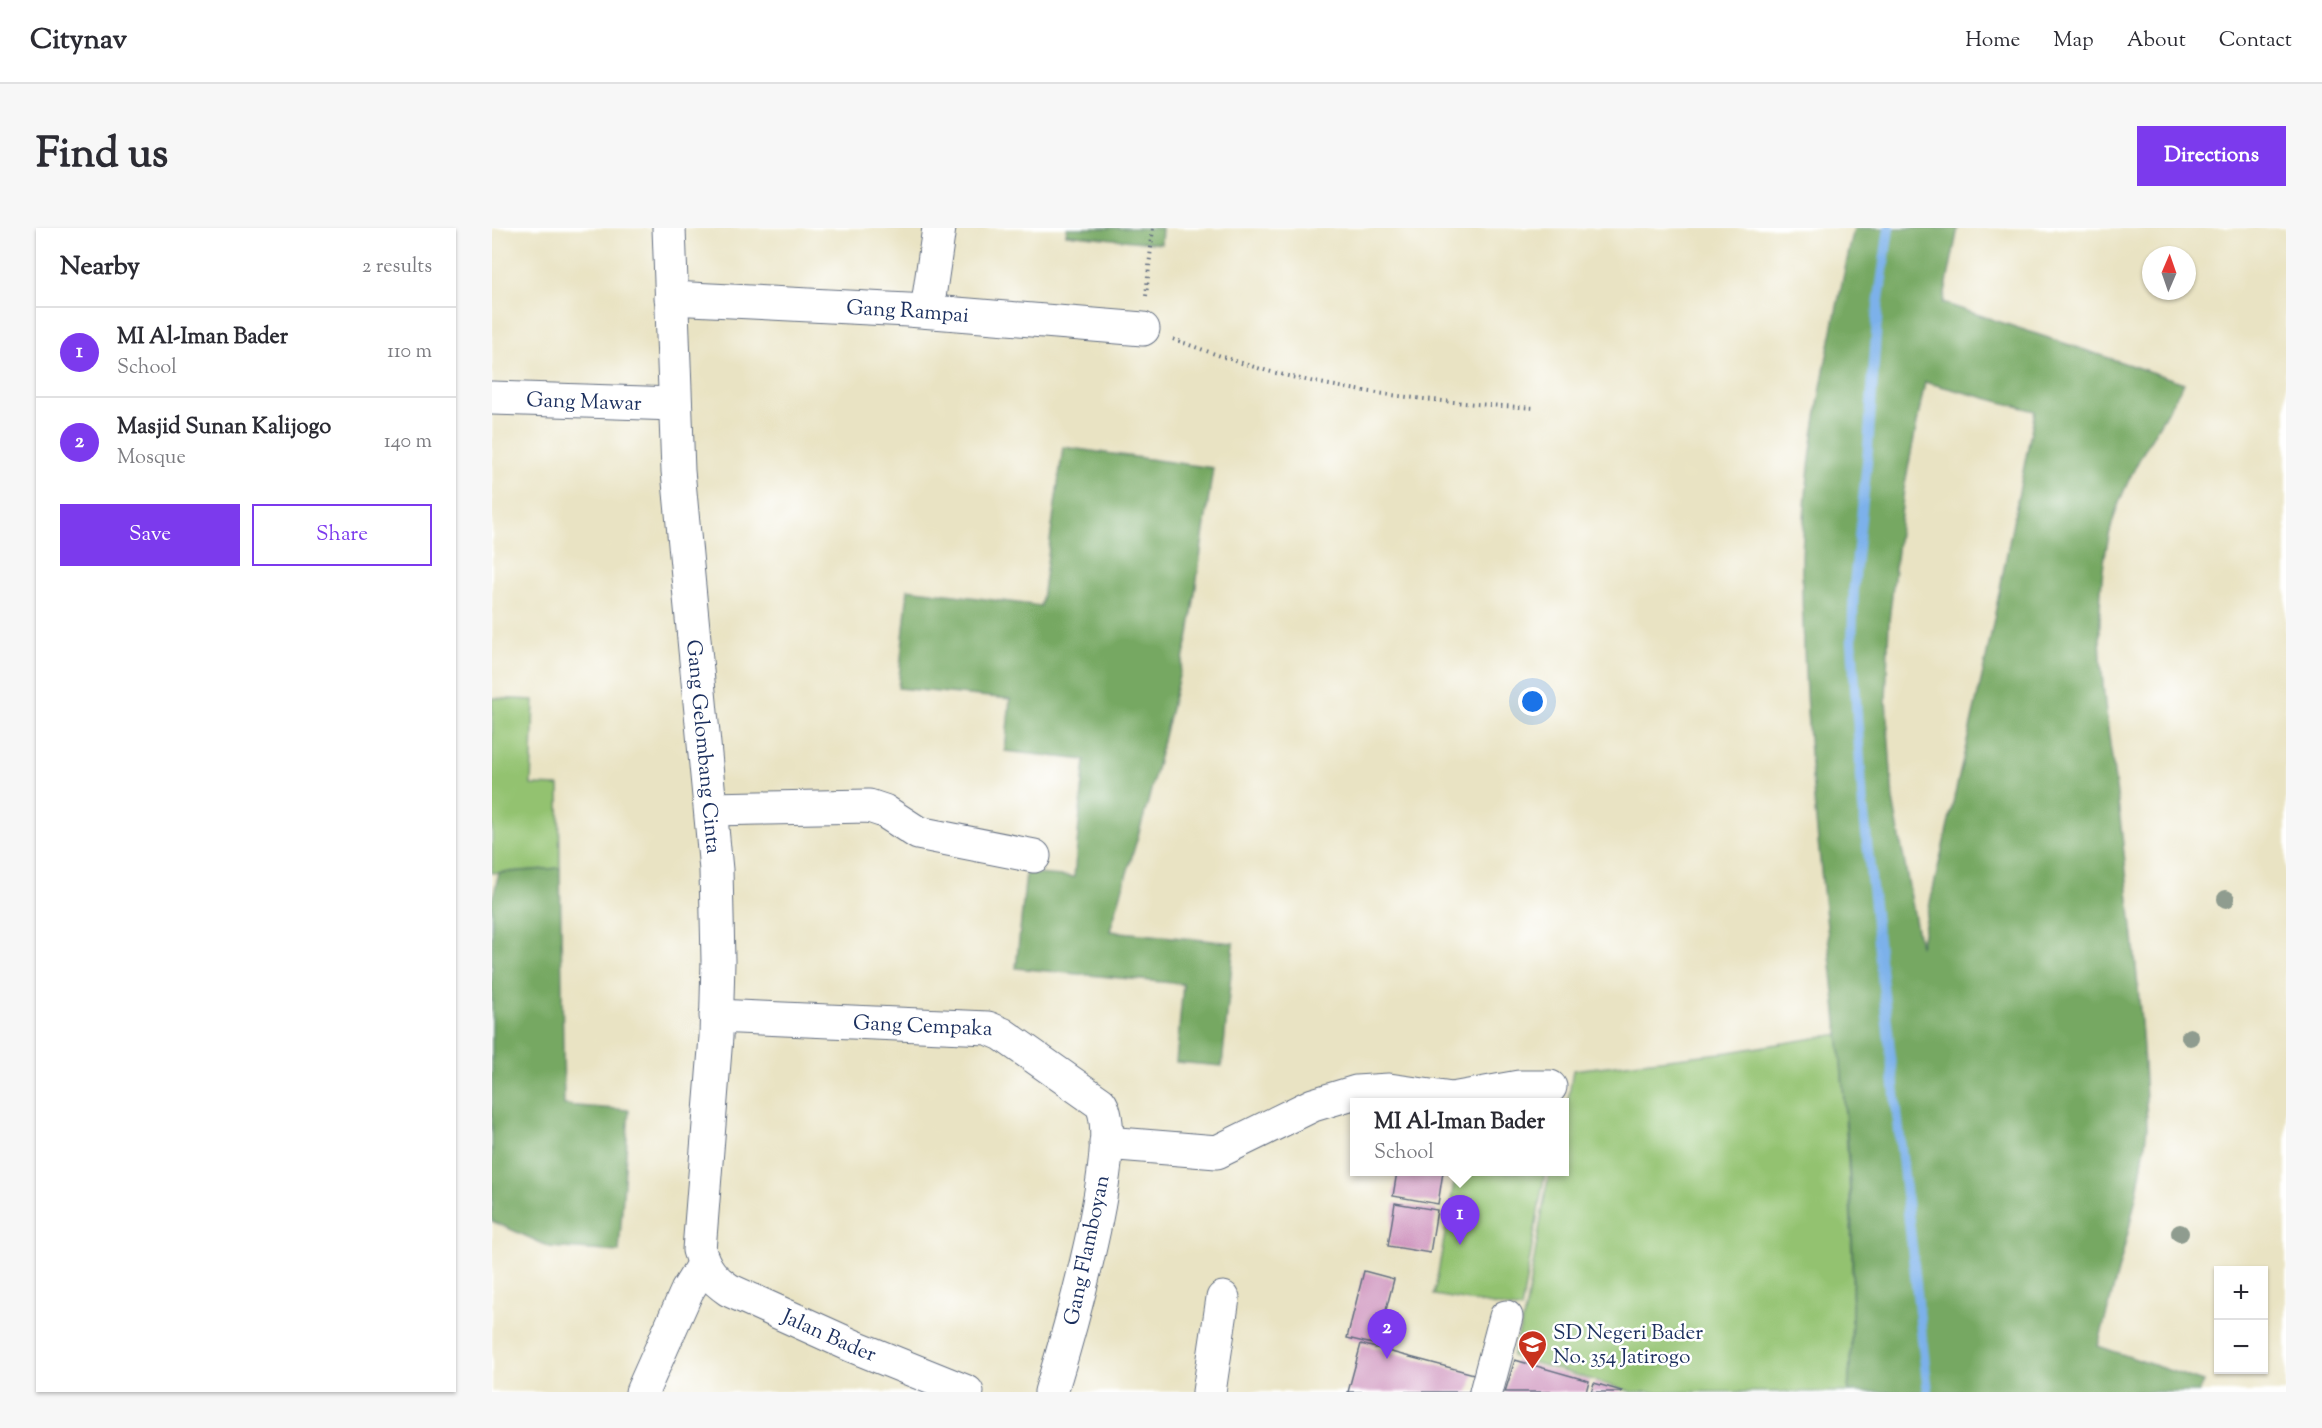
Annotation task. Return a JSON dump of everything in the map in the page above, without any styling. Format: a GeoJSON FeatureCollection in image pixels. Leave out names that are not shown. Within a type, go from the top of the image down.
{"type":"FeatureCollection","features":[{"type":"Feature","properties":{"kind":"street","name":"Gang Gelombang Cinta"},"geometry":{"type":"LineString","coordinates":[[669,228],[678,471],[711,809],[718,961],[716,1016],[699,1231],[703,1265]]}},
{"type":"Feature","properties":{"kind":"street"},"geometry":{"type":"LineString","coordinates":[[927,311],[939,228]]}},
{"type":"Feature","properties":{"kind":"street","name":"Gang Rampai"},"geometry":{"type":"LineString","coordinates":[[671,298],[927,311],[1143,329]]}},
{"type":"Feature","properties":{"kind":"street","name":"Gang Mawar"},"geometry":{"type":"LineString","coordinates":[[492,398],[675,404]]}},
{"type":"Feature","properties":{"kind":"street"},"geometry":{"type":"LineString","coordinates":[[711,809],[869,806],[884,811],[918,833],[1034,856]]}},
{"type":"Feature","properties":{"kind":"street","name":"Gang Cempaka"},"geometry":{"type":"LineString","coordinates":[[716,1016],[988,1028],[1002,1034],[1103,1107]]}},
{"type":"Feature","properties":{"kind":"street"},"geometry":{"type":"LineString","coordinates":[[1458,1098],[1519,1087],[1550,1087]]}},
{"type":"Feature","properties":{"kind":"street"},"geometry":{"type":"LineString","coordinates":[[1106,1143],[1217,1152],[1313,1105],[1356,1092],[1389,1090],[1445,1098]]}},
{"type":"Feature","properties":{"kind":"street","name":"Gang Flamboyan"},"geometry":{"type":"LineString","coordinates":[[1051,1392],[1080,1293],[1101,1188],[1107,1116],[1103,1107]]}},
{"type":"Feature","properties":{"kind":"street"},"geometry":{"type":"LineString","coordinates":[[642,1392],[677,1311],[703,1265]]}},
{"type":"Feature","properties":{"kind":"street","name":"Jalan Bader"},"geometry":{"type":"LineString","coordinates":[[703,1265],[712,1278],[729,1290],[853,1346],[967,1392]]}},
{"type":"Feature","properties":{"kind":"street"},"geometry":{"type":"LineString","coordinates":[[1209,1392],[1223,1298]]}},
{"type":"Feature","properties":{"kind":"street"},"geometry":{"type":"LineString","coordinates":[[1486,1392],[1506,1317]]}},
{"type":"Feature","properties":{"kind":"path"},"geometry":{"type":"LineString","coordinates":[[1153,228],[1143,329],[1267,370],[1325,384],[1482,405],[1536,408]]}},
{"type":"Feature","properties":{"kind":"green space"},"geometry":{"type":"Polygon","coordinates":[[[1067,228],[1162,228],[1161,244],[1066,234],[1067,228]]]}},
{"type":"Feature","properties":{"kind":"green space"},"geometry":{"type":"Polygon","coordinates":[[[1854,228],[1958,228],[1943,303],[2184,383],[2130,477],[2116,511],[2106,549],[2101,587],[2100,627],[2105,708],[2121,826],[2137,977],[2147,1128],[2133,1211],[2098,1346],[2203,1382],[2199,1392],[1848,1392],[1852,1299],[1851,1206],[1837,1020],[1809,740],[1802,559],[1813,433],[1854,228]],[[1925,382],[1904,489],[1889,621],[1886,700],[1893,800],[1920,946],[1986,659],[2035,411],[1925,382]]]}},
{"type":"Feature","properties":{"kind":"green space"},"geometry":{"type":"Polygon","coordinates":[[[1063,447],[1213,468],[1189,635],[1148,802],[1110,931],[1234,943],[1222,1066],[1176,1062],[1183,984],[1016,968],[1026,873],[1074,877],[1085,760],[1005,751],[1010,699],[898,688],[908,589],[1041,606],[1063,447]]]}},
{"type":"Feature","properties":{"kind":"green space"},"geometry":{"type":"Polygon","coordinates":[[[492,698],[534,700],[531,785],[559,786],[560,868],[492,873],[492,698]]]}},
{"type":"Feature","properties":{"kind":"green space"},"geometry":{"type":"Polygon","coordinates":[[[560,868],[564,1105],[629,1110],[619,1252],[550,1247],[492,1221],[492,900],[499,873],[560,868]]]}},
{"type":"Feature","properties":{"kind":"green space"},"geometry":{"type":"Polygon","coordinates":[[[1839,1034],[1852,1258],[1848,1392],[1632,1392],[1512,1356],[1525,1312],[1548,1176],[1569,1176],[1569,1098],[1573,1070],[1729,1052],[1839,1034]]]}},
{"type":"Feature","properties":{"kind":"green space"},"geometry":{"type":"Polygon","coordinates":[[[1455,1176],[1544,1176],[1521,1310],[1434,1295],[1455,1176]]]}},
{"type":"Feature","properties":{"kind":"building"},"geometry":{"type":"Polygon","coordinates":[[[1396,1176],[1442,1176],[1438,1204],[1393,1196],[1396,1176]]]}},
{"type":"Feature","properties":{"kind":"building"},"geometry":{"type":"Polygon","coordinates":[[[1395,1203],[1437,1210],[1430,1253],[1388,1246],[1395,1203]]]}},
{"type":"Feature","properties":{"kind":"building"},"geometry":{"type":"Polygon","coordinates":[[[1364,1271],[1394,1279],[1377,1345],[1347,1338],[1364,1271]]]}},
{"type":"Feature","properties":{"kind":"building"},"geometry":{"type":"Polygon","coordinates":[[[1361,1344],[1474,1374],[1469,1392],[1348,1392],[1361,1344]]]}},
{"type":"Feature","properties":{"kind":"building","name":"SD Negeri Bader No. 354 Jatirogo"},"geometry":{"type":"Polygon","coordinates":[[[1515,1360],[1589,1381],[1586,1392],[1505,1392],[1515,1360]]]}},
{"type":"Feature","properties":{"kind":"building"},"geometry":{"type":"Polygon","coordinates":[[[1594,1383],[1622,1391],[1591,1392],[1594,1383]]]}},
{"type":"Feature","properties":{"kind":"waterway"},"geometry":{"type":"LineString","coordinates":[[1889,228],[1878,306],[1867,462],[1854,585],[1852,642],[1863,806],[1928,1392]]}},
{"type":"Feature","properties":{"kind":"place","name":"MI Al-Iman Bader"},"geometry":{"type":"Point","coordinates":[1460,1245]}},
{"type":"Feature","properties":{"kind":"place","name":"Masjid Sunan Kalijogo"},"geometry":{"type":"Point","coordinates":[1387,1359]}},
{"type":"Feature","properties":{"kind":"place","name":"SD Negeri Bader No. 354 Jatirogo"},"geometry":{"type":"Point","coordinates":[1532,1370]}}]}
